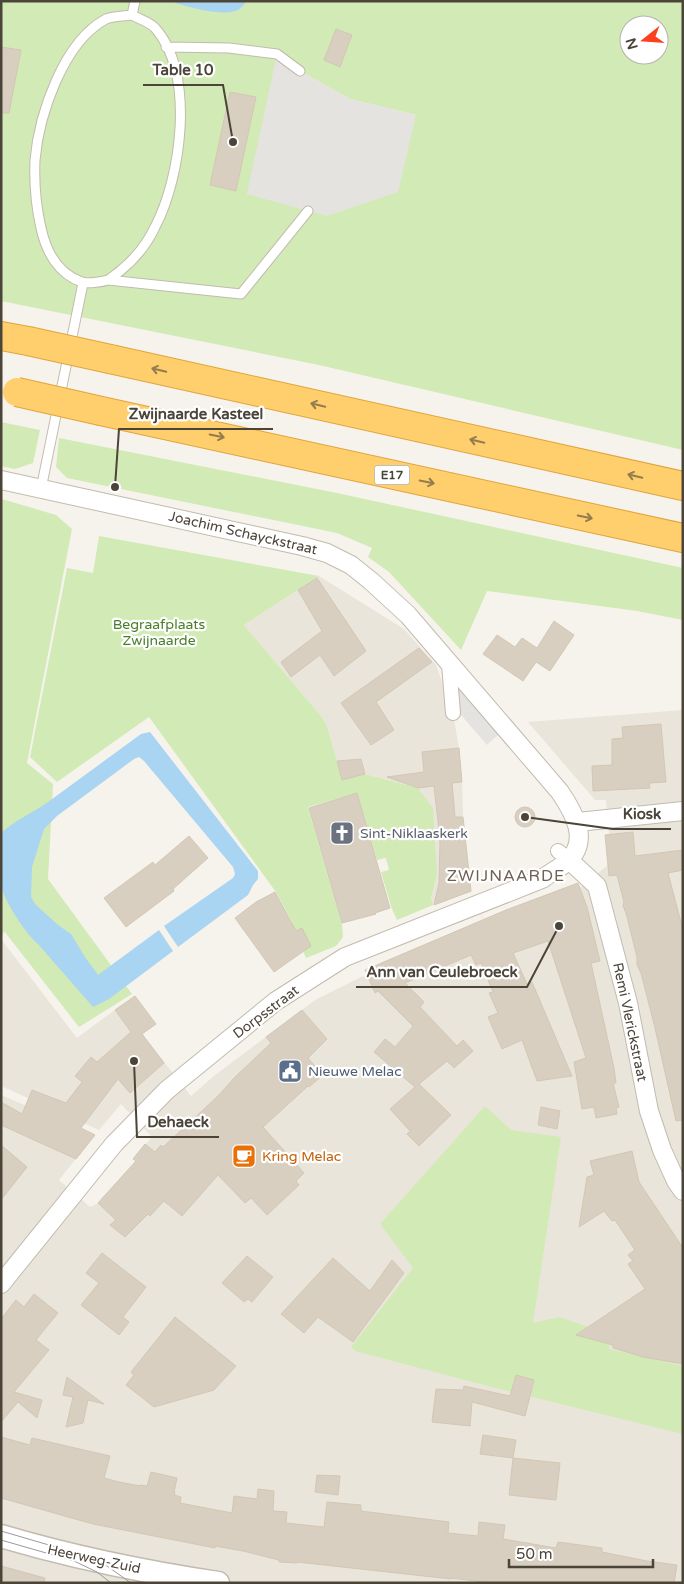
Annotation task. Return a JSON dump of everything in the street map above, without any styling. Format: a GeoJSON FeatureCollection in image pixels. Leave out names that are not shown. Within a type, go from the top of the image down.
{"type":"FeatureCollection","features":[{"type":"Feature","properties":{"kind":"highway"},"geometry":{"type":"LineString","coordinates":[[1,336],[683,486]]}},
{"type":"Feature","properties":{"kind":"highway","name":"E17"},"geometry":{"type":"LineString","coordinates":[[9,390],[683,538]]}},
{"type":"Feature","properties":{"kind":"street","name":"Joachim Schayckstraat"},"geometry":{"type":"LineString","coordinates":[[1,480],[302,546],[326,553],[351,565],[371,580],[408,615],[560,792],[571,823]]}},
{"type":"Feature","properties":{"kind":"street"},"geometry":{"type":"LineString","coordinates":[[449,664],[453,713]]}},
{"type":"Feature","properties":{"kind":"street"},"geometry":{"type":"LineString","coordinates":[[563,855],[576,849],[579,837],[571,823],[683,810]]}},
{"type":"Feature","properties":{"kind":"street","name":"Dorpsstraat"},"geometry":{"type":"LineString","coordinates":[[1,1284],[114,1144],[168,1090],[276,1001],[345,957],[474,899],[542,879],[563,855]]}},
{"type":"Feature","properties":{"kind":"street","name":"Remi Vlerickstraat"},"geometry":{"type":"LineString","coordinates":[[563,855],[597,886],[628,1003],[649,1111],[662,1150],[676,1181],[683,1191]]}},
{"type":"Feature","properties":{"kind":"street","name":"Heerweg-Zuid"},"geometry":{"type":"LineString","coordinates":[[1,1536],[170,1579],[218,1583]]}},
{"type":"Feature","properties":{"kind":"lane"},"geometry":{"type":"LineString","coordinates":[[132,13],[135,1]]}},
{"type":"Feature","properties":{"kind":"lane"},"geometry":{"type":"LineString","coordinates":[[108,280],[134,260],[155,227],[172,185],[180,138],[180,93],[171,54],[154,27],[132,13],[107,19],[82,38],[60,71],[44,113],[36,160],[36,205],[45,244],[61,271],[83,283],[108,280],[241,294],[308,211]]}},
{"type":"Feature","properties":{"kind":"lane"},"geometry":{"type":"LineString","coordinates":[[166,47],[229,48],[277,54],[300,71]]}},
{"type":"Feature","properties":{"kind":"lane"},"geometry":{"type":"LineString","coordinates":[[41,489],[83,283]]}},
{"type":"Feature","properties":{"kind":"shaded area"},"geometry":{"type":"Polygon","coordinates":[[[277,54],[300,71],[350,99],[416,115],[398,192],[327,216],[247,194],[277,54]]]}},
{"type":"Feature","properties":{"kind":"shaded area"},"geometry":{"type":"Polygon","coordinates":[[[319,576],[404,629],[436,665],[453,713],[459,748],[463,817],[471,891],[484,920],[575,884],[580,888],[608,865],[605,835],[609,834],[606,800],[595,800],[528,722],[683,710],[683,1583],[1,1583],[1,1095],[95,1135],[59,1180],[90,1207],[98,1203],[136,1161],[133,1159],[152,1137],[121,1104],[99,1130],[1,1086],[1,939],[77,1038],[120,1006],[191,1096],[215,1075],[315,1000],[436,940],[483,920],[471,892],[433,905],[431,898],[437,875],[418,788],[365,774],[342,781],[327,726],[321,716],[244,625],[319,576]]]}},
{"type":"Feature","properties":{"kind":"shaded area"},"geometry":{"type":"Polygon","coordinates":[[[456,684],[499,734],[487,745],[455,708],[456,684]]]}},
{"type":"Feature","properties":{"kind":"green space"},"geometry":{"type":"Polygon","coordinates":[[[1,1],[171,1],[196,7],[240,9],[247,1],[683,1],[683,450],[319,365],[1,301],[1,1]],[[300,71],[247,194],[416,115],[350,99],[300,71]]]}},
{"type":"Feature","properties":{"kind":"green space"},"geometry":{"type":"Polygon","coordinates":[[[1,422],[40,430],[33,463],[15,469],[1,466],[1,422]]]}},
{"type":"Feature","properties":{"kind":"green space"},"geometry":{"type":"Polygon","coordinates":[[[59,438],[337,493],[683,568],[683,620],[637,611],[487,591],[461,650],[389,572],[368,557],[372,548],[337,533],[67,478],[56,467],[59,438]]]}},
{"type":"Feature","properties":{"kind":"green space"},"geometry":{"type":"Polygon","coordinates":[[[2,499],[56,515],[72,529],[27,763],[53,784],[48,879],[132,994],[79,1027],[4,931],[1,939],[2,499]]]}},
{"type":"Feature","properties":{"kind":"green space","name":"Begraafplaats Zwijnaarde"},"geometry":{"type":"Polygon","coordinates":[[[99,536],[319,576],[244,625],[321,716],[327,726],[342,780],[365,774],[418,788],[433,808],[437,875],[431,898],[433,905],[397,920],[381,872],[389,870],[386,858],[377,860],[357,793],[308,807],[342,925],[343,937],[336,946],[306,958],[291,924],[292,922],[276,892],[149,717],[57,782],[30,757],[67,568],[93,573],[99,536]]]}},
{"type":"Feature","properties":{"kind":"green space"},"geometry":{"type":"Polygon","coordinates":[[[485,1106],[511,1130],[561,1137],[533,1323],[559,1317],[612,1335],[609,1349],[683,1366],[683,1434],[484,1385],[355,1351],[351,1347],[413,1268],[380,1224],[485,1106]]]}},
{"type":"Feature","properties":{"kind":"water"},"geometry":{"type":"Polygon","coordinates":[[[171,1],[247,1],[238,10],[215,12],[171,1]]]}},
{"type":"Feature","properties":{"kind":"water"},"geometry":{"type":"Polygon","coordinates":[[[150,732],[258,871],[258,879],[248,895],[178,947],[164,926],[233,878],[235,874],[233,867],[144,761],[139,757],[134,759],[57,816],[44,829],[32,867],[31,897],[35,904],[71,934],[98,975],[159,930],[173,951],[109,999],[93,1007],[28,933],[8,903],[1,884],[1,838],[3,831],[17,821],[44,805],[141,734],[150,732]]]}},
{"type":"Feature","properties":{"kind":"building"},"geometry":{"type":"Polygon","coordinates":[[[336,29],[352,35],[340,67],[324,60],[336,29]]]}},
{"type":"Feature","properties":{"kind":"building"},"geometry":{"type":"Polygon","coordinates":[[[1,47],[21,50],[9,113],[1,113],[1,47]]]}},
{"type":"Feature","properties":{"kind":"building"},"geometry":{"type":"Polygon","coordinates":[[[230,92],[256,97],[236,191],[210,185],[230,92]]]}},
{"type":"Feature","properties":{"kind":"building"},"geometry":{"type":"Polygon","coordinates":[[[317,578],[366,651],[334,676],[320,655],[291,677],[281,662],[322,631],[298,590],[317,578]]]}},
{"type":"Feature","properties":{"kind":"building"},"geometry":{"type":"Polygon","coordinates":[[[554,621],[574,635],[550,671],[536,662],[523,681],[483,654],[497,635],[515,647],[522,638],[537,648],[554,621]]]}},
{"type":"Feature","properties":{"kind":"building"},"geometry":{"type":"Polygon","coordinates":[[[419,648],[432,662],[376,702],[394,730],[371,745],[341,703],[419,648]]]}},
{"type":"Feature","properties":{"kind":"building"},"geometry":{"type":"Polygon","coordinates":[[[661,724],[666,782],[649,783],[650,788],[593,791],[592,766],[612,765],[612,739],[623,738],[622,727],[661,724]]]}},
{"type":"Feature","properties":{"kind":"building"},"geometry":{"type":"Polygon","coordinates":[[[459,748],[462,782],[452,783],[455,817],[463,817],[471,891],[434,905],[439,883],[440,839],[434,786],[418,788],[387,777],[424,772],[422,752],[459,748]]]}},
{"type":"Feature","properties":{"kind":"building"},"geometry":{"type":"Polygon","coordinates":[[[361,759],[365,774],[342,780],[337,761],[361,759]]]}},
{"type":"Feature","properties":{"kind":"building","name":"Sint-Niklaaskerk"},"geometry":{"type":"Polygon","coordinates":[[[357,793],[390,908],[376,914],[342,923],[309,808],[357,793]]]}},
{"type":"Feature","properties":{"kind":"building"},"geometry":{"type":"Polygon","coordinates":[[[521,807],[529,807],[535,813],[535,821],[529,827],[521,827],[515,821],[515,813],[521,807]]]}},
{"type":"Feature","properties":{"kind":"building"},"geometry":{"type":"Polygon","coordinates":[[[633,832],[635,856],[683,850],[683,870],[668,873],[683,930],[683,1120],[676,1121],[655,1028],[641,973],[637,965],[637,957],[623,906],[624,902],[617,875],[609,876],[605,835],[633,832]]]}},
{"type":"Feature","properties":{"kind":"building"},"geometry":{"type":"Polygon","coordinates":[[[189,836],[208,858],[173,889],[174,891],[126,927],[104,898],[153,862],[155,865],[189,836]]]}},
{"type":"Feature","properties":{"kind":"building"},"geometry":{"type":"Polygon","coordinates":[[[578,883],[587,907],[600,961],[591,963],[614,1068],[616,1083],[613,1083],[619,1107],[616,1108],[617,1114],[596,1118],[594,1107],[582,1109],[574,1062],[586,1058],[548,941],[513,953],[527,984],[532,982],[572,1076],[537,1081],[522,1040],[502,1049],[488,1017],[498,1013],[489,993],[493,992],[481,963],[476,965],[471,955],[405,983],[424,1002],[420,1007],[457,1046],[463,1040],[473,1051],[454,1068],[447,1061],[419,1084],[451,1115],[419,1146],[407,1134],[410,1131],[390,1109],[415,1087],[374,1052],[385,1039],[395,1047],[413,1026],[378,991],[375,993],[365,970],[506,910],[578,883]]]}},
{"type":"Feature","properties":{"kind":"building"},"geometry":{"type":"Polygon","coordinates":[[[275,892],[296,931],[302,928],[311,946],[274,972],[235,918],[256,902],[275,892]]]}},
{"type":"Feature","properties":{"kind":"building"},"geometry":{"type":"Polygon","coordinates":[[[135,996],[156,1024],[142,1034],[164,1063],[130,1093],[118,1079],[81,1128],[95,1135],[76,1159],[1,1125],[1,1102],[22,1114],[32,1090],[66,1103],[82,1082],[75,1076],[91,1057],[97,1062],[131,1032],[115,1010],[135,996]]]}},
{"type":"Feature","properties":{"kind":"building"},"geometry":{"type":"Polygon","coordinates":[[[302,1010],[327,1039],[308,1058],[323,1075],[308,1086],[263,1127],[304,1173],[296,1181],[299,1185],[267,1215],[251,1198],[245,1203],[218,1175],[182,1216],[164,1201],[150,1216],[148,1214],[125,1237],[110,1225],[116,1220],[98,1203],[136,1161],[133,1159],[145,1144],[155,1152],[161,1145],[163,1147],[271,1043],[266,1037],[302,1010]]]}},
{"type":"Feature","properties":{"kind":"building"},"geometry":{"type":"Polygon","coordinates":[[[541,1107],[560,1111],[557,1129],[538,1125],[541,1107]]]}},
{"type":"Feature","properties":{"kind":"building"},"geometry":{"type":"Polygon","coordinates":[[[1,1145],[27,1167],[1,1200],[1,1145]]]}},
{"type":"Feature","properties":{"kind":"building"},"geometry":{"type":"Polygon","coordinates":[[[632,1151],[639,1182],[683,1248],[683,1364],[643,1357],[613,1348],[613,1345],[576,1335],[645,1289],[628,1264],[633,1261],[628,1255],[635,1250],[615,1220],[612,1221],[604,1211],[579,1227],[587,1177],[594,1175],[590,1161],[632,1151]]]}},
{"type":"Feature","properties":{"kind":"building"},"geometry":{"type":"Polygon","coordinates":[[[102,1253],[146,1287],[123,1317],[129,1322],[119,1335],[81,1305],[99,1283],[86,1273],[102,1253]]]}},
{"type":"Feature","properties":{"kind":"building"},"geometry":{"type":"Polygon","coordinates":[[[247,1256],[273,1277],[252,1302],[248,1299],[244,1302],[222,1283],[247,1256]]]}},
{"type":"Feature","properties":{"kind":"building"},"geometry":{"type":"Polygon","coordinates":[[[333,1258],[370,1291],[392,1260],[404,1273],[353,1342],[318,1317],[304,1333],[281,1314],[333,1258]]]}},
{"type":"Feature","properties":{"kind":"building"},"geometry":{"type":"Polygon","coordinates":[[[34,1294],[58,1313],[36,1340],[49,1350],[14,1392],[42,1400],[37,1418],[18,1402],[1,1422],[1,1319],[16,1300],[24,1307],[34,1294]]]}},
{"type":"Feature","properties":{"kind":"building"},"geometry":{"type":"Polygon","coordinates":[[[175,1317],[236,1366],[214,1390],[154,1407],[126,1385],[134,1375],[131,1372],[175,1317]]]}},
{"type":"Feature","properties":{"kind":"building"},"geometry":{"type":"Polygon","coordinates":[[[516,1375],[534,1380],[525,1416],[472,1402],[470,1426],[432,1422],[436,1389],[463,1390],[464,1386],[510,1396],[516,1375]]]}},
{"type":"Feature","properties":{"kind":"building"},"geometry":{"type":"Polygon","coordinates":[[[67,1377],[104,1404],[88,1400],[83,1423],[66,1427],[73,1397],[63,1395],[67,1377]]]}},
{"type":"Feature","properties":{"kind":"building"},"geometry":{"type":"Polygon","coordinates":[[[483,1435],[516,1440],[513,1458],[480,1454],[483,1435]]]}},
{"type":"Feature","properties":{"kind":"building"},"geometry":{"type":"Polygon","coordinates":[[[1,1437],[30,1445],[32,1438],[110,1456],[104,1478],[119,1482],[147,1486],[151,1472],[177,1478],[174,1495],[181,1497],[180,1503],[232,1513],[234,1496],[257,1499],[258,1489],[274,1491],[273,1511],[287,1512],[286,1523],[324,1527],[327,1502],[361,1505],[361,1511],[449,1522],[448,1533],[478,1536],[479,1522],[505,1525],[503,1539],[556,1548],[558,1542],[602,1548],[602,1552],[677,1565],[674,1583],[492,1583],[297,1562],[279,1562],[279,1560],[243,1551],[215,1546],[215,1548],[93,1524],[1,1498],[1,1437]]]}},
{"type":"Feature","properties":{"kind":"building"},"geometry":{"type":"Polygon","coordinates":[[[513,1458],[560,1463],[556,1500],[509,1495],[513,1458]]]}},
{"type":"Feature","properties":{"kind":"building"},"geometry":{"type":"Polygon","coordinates":[[[317,1475],[340,1476],[338,1495],[315,1492],[317,1475]]]}},
{"type":"Feature","properties":{"kind":"building"},"geometry":{"type":"Polygon","coordinates":[[[1,1566],[45,1578],[44,1583],[1,1583],[1,1566]]]}},
{"type":"Feature","properties":{"kind":"tram line"},"geometry":{"type":"LineString","coordinates":[[1,1531],[90,1557],[107,1566],[131,1583]]}},
{"type":"Feature","properties":{"kind":"tram line"},"geometry":{"type":"LineString","coordinates":[[1,1540],[74,1561],[97,1572],[111,1583]]}},
{"type":"Feature","properties":{"kind":"place","name":"Table 10"},"geometry":{"type":"Point","coordinates":[233,142]}},
{"type":"Feature","properties":{"kind":"place","name":"Zwijnaarde Kasteel"},"geometry":{"type":"Point","coordinates":[115,487]}},
{"type":"Feature","properties":{"kind":"place","name":"Kiosk"},"geometry":{"type":"Point","coordinates":[525,817]}},
{"type":"Feature","properties":{"kind":"place","name":"Sint-Niklaaskerk"},"geometry":{"type":"Point","coordinates":[342,833]}},
{"type":"Feature","properties":{"kind":"place","name":"Ann van Ceulebroeck"},"geometry":{"type":"Point","coordinates":[559,926]}},
{"type":"Feature","properties":{"kind":"place","name":"Dehaeck"},"geometry":{"type":"Point","coordinates":[134,1061]}},
{"type":"Feature","properties":{"kind":"place","name":"Nieuwe Melac"},"geometry":{"type":"Point","coordinates":[290,1071]}},
{"type":"Feature","properties":{"kind":"place","name":"Kring Melac"},"geometry":{"type":"Point","coordinates":[244,1156]}},
{"type":"Feature","properties":{"kind":"district","name":"ZWIJNAARDE"},"geometry":{"type":"Point","coordinates":[506,876]}}]}
